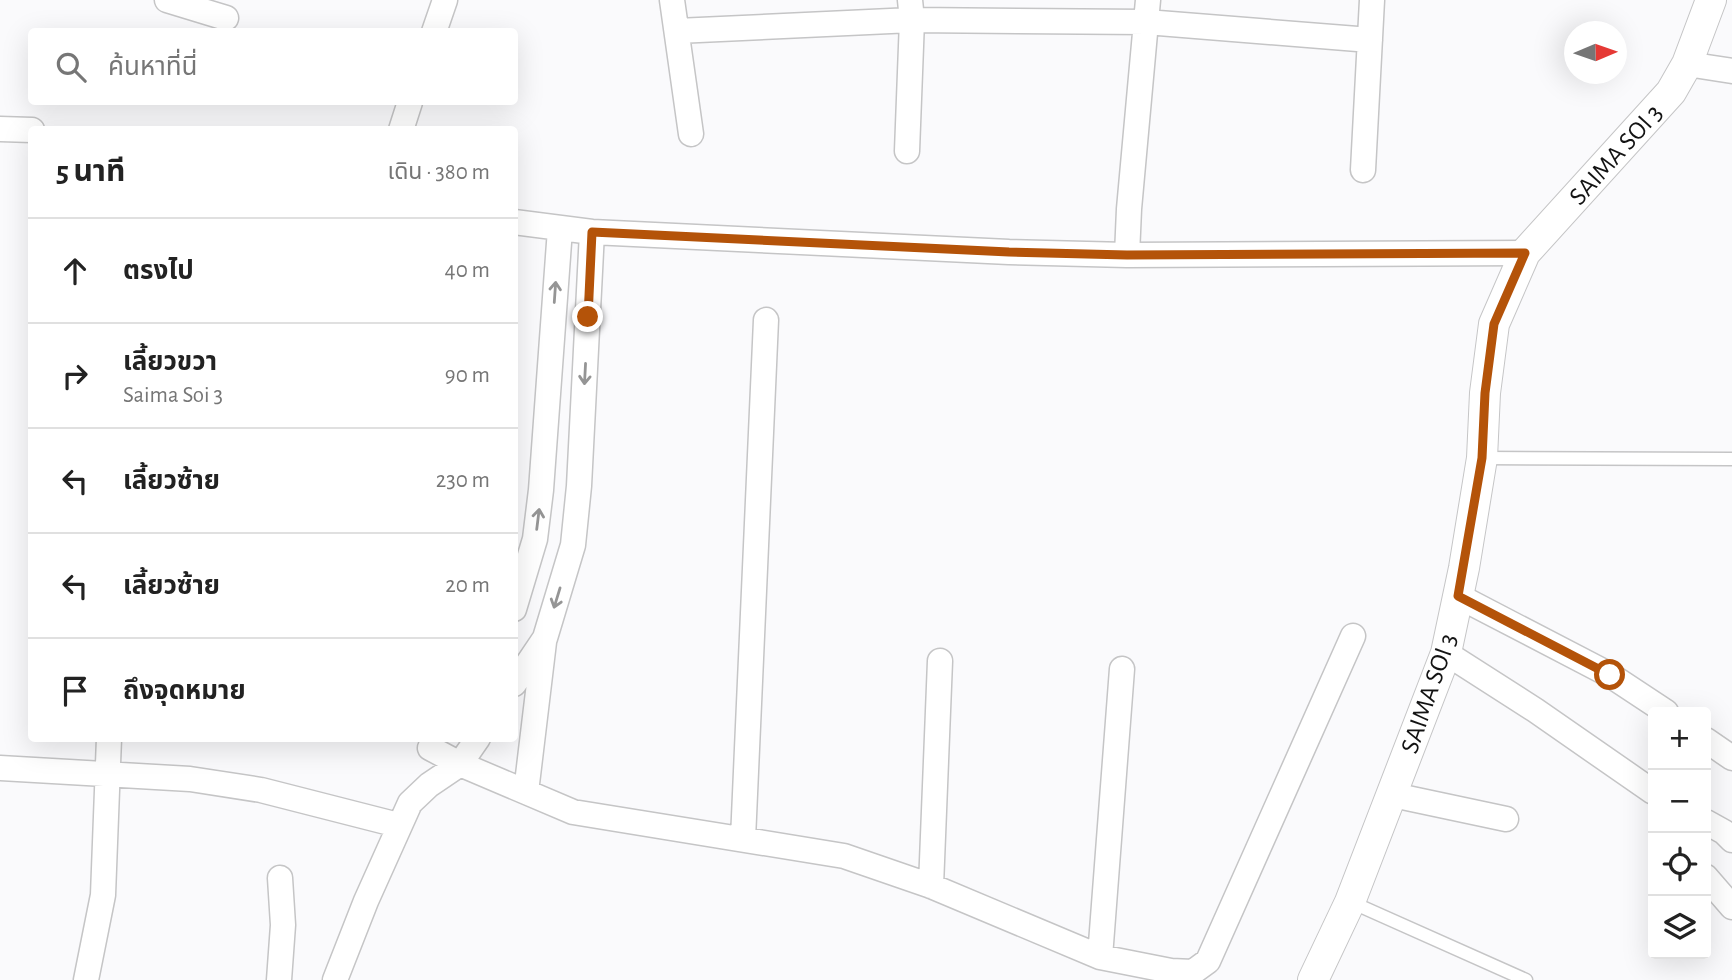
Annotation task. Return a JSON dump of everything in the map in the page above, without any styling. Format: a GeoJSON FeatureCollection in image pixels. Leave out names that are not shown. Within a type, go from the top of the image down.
{"type":"FeatureCollection","features":[{"type":"Feature","properties":{"kind":"street"},"geometry":{"type":"LineString","coordinates":[[167,0],[226,17]]}},
{"type":"Feature","properties":{"kind":"street"},"geometry":{"type":"LineString","coordinates":[[435,28],[445,0]]}},
{"type":"Feature","properties":{"kind":"street"},"geometry":{"type":"LineString","coordinates":[[672,0],[691,134]]}},
{"type":"Feature","properties":{"kind":"street"},"geometry":{"type":"LineString","coordinates":[[1363,170],[1372,0]]}},
{"type":"Feature","properties":{"kind":"street","name":"SAIMA SOI 3"},"geometry":{"type":"LineString","coordinates":[[1313,980],[1350,902],[1446,653],[1482,458],[1485,393],[1494,324],[1525,253],[1671,92],[1687,64],[1711,0]]}},
{"type":"Feature","properties":{"kind":"street"},"geometry":{"type":"LineString","coordinates":[[677,31],[911,10],[1147,11],[1370,40]]}},
{"type":"Feature","properties":{"kind":"street"},"geometry":{"type":"LineString","coordinates":[[907,151],[911,10]]}},
{"type":"Feature","properties":{"kind":"street"},"geometry":{"type":"LineString","coordinates":[[1127,255],[1147,11]]}},
{"type":"Feature","properties":{"kind":"street"},"geometry":{"type":"LineString","coordinates":[[1687,64],[1732,71]]}},
{"type":"Feature","properties":{"kind":"street"},"geometry":{"type":"LineString","coordinates":[[402,126],[409,105]]}},
{"type":"Feature","properties":{"kind":"street"},"geometry":{"type":"LineString","coordinates":[[0,129],[28,130]]}},
{"type":"Feature","properties":{"kind":"street"},"geometry":{"type":"LineString","coordinates":[[518,223],[592,232],[1009,252],[1127,255],[1525,253]]}},
{"type":"Feature","properties":{"kind":"street"},"geometry":{"type":"LineString","coordinates":[[518,596],[535,539],[541,490],[560,229]]}},
{"type":"Feature","properties":{"kind":"street"},"geometry":{"type":"LineString","coordinates":[[526,792],[545,638],[573,545],[579,486],[592,232]]}},
{"type":"Feature","properties":{"kind":"street"},"geometry":{"type":"LineString","coordinates":[[743,839],[766,320]]}},
{"type":"Feature","properties":{"kind":"street"},"geometry":{"type":"LineString","coordinates":[[1458,596],[1610,675],[1658,707]]}},
{"type":"Feature","properties":{"kind":"street"},"geometry":{"type":"LineString","coordinates":[[434,743],[460,764],[572,813],[844,856],[931,886],[1100,957],[1171,971],[1192,972],[1208,961],[1353,636]]}},
{"type":"Feature","properties":{"kind":"street"},"geometry":{"type":"LineString","coordinates":[[518,678],[545,638]]}},
{"type":"Feature","properties":{"kind":"street"},"geometry":{"type":"LineString","coordinates":[[1446,653],[1535,710],[1648,789]]}},
{"type":"Feature","properties":{"kind":"street"},"geometry":{"type":"LineString","coordinates":[[931,886],[940,661]]}},
{"type":"Feature","properties":{"kind":"street"},"geometry":{"type":"LineString","coordinates":[[1100,957],[1122,669]]}},
{"type":"Feature","properties":{"kind":"street"},"geometry":{"type":"LineString","coordinates":[[86,980],[103,895],[109,742]]}},
{"type":"Feature","properties":{"kind":"street"},"geometry":{"type":"LineString","coordinates":[[335,980],[398,825],[410,803],[429,785],[460,764],[475,742]]}},
{"type":"Feature","properties":{"kind":"street"},"geometry":{"type":"LineString","coordinates":[[429,785],[434,743]]}},
{"type":"Feature","properties":{"kind":"street"},"geometry":{"type":"LineString","coordinates":[[1711,743],[1732,758]]}},
{"type":"Feature","properties":{"kind":"street"},"geometry":{"type":"LineString","coordinates":[[0,768],[190,779],[249,788],[398,825]]}},
{"type":"Feature","properties":{"kind":"street"},"geometry":{"type":"LineString","coordinates":[[1393,795],[1506,819]]}},
{"type":"Feature","properties":{"kind":"street"},"geometry":{"type":"LineString","coordinates":[[1711,825],[1732,840]]}},
{"type":"Feature","properties":{"kind":"street"},"geometry":{"type":"LineString","coordinates":[[279,980],[283,925],[280,878]]}},
{"type":"Feature","properties":{"kind":"street"},"geometry":{"type":"LineString","coordinates":[[1711,883],[1732,907]]}},
{"type":"Feature","properties":{"kind":"lane"},"geometry":{"type":"LineString","coordinates":[[1482,458],[1732,459]]}},
{"type":"Feature","properties":{"kind":"lane"},"geometry":{"type":"LineString","coordinates":[[1350,902],[1526,980]]}},
{"type":"Feature","properties":{"kind":"route"},"geometry":{"type":"LineString","coordinates":[[588,317],[592,232],[1127,255],[1525,253],[1494,324],[1485,393],[1482,458],[1458,596],[1610,675]]}}]}
